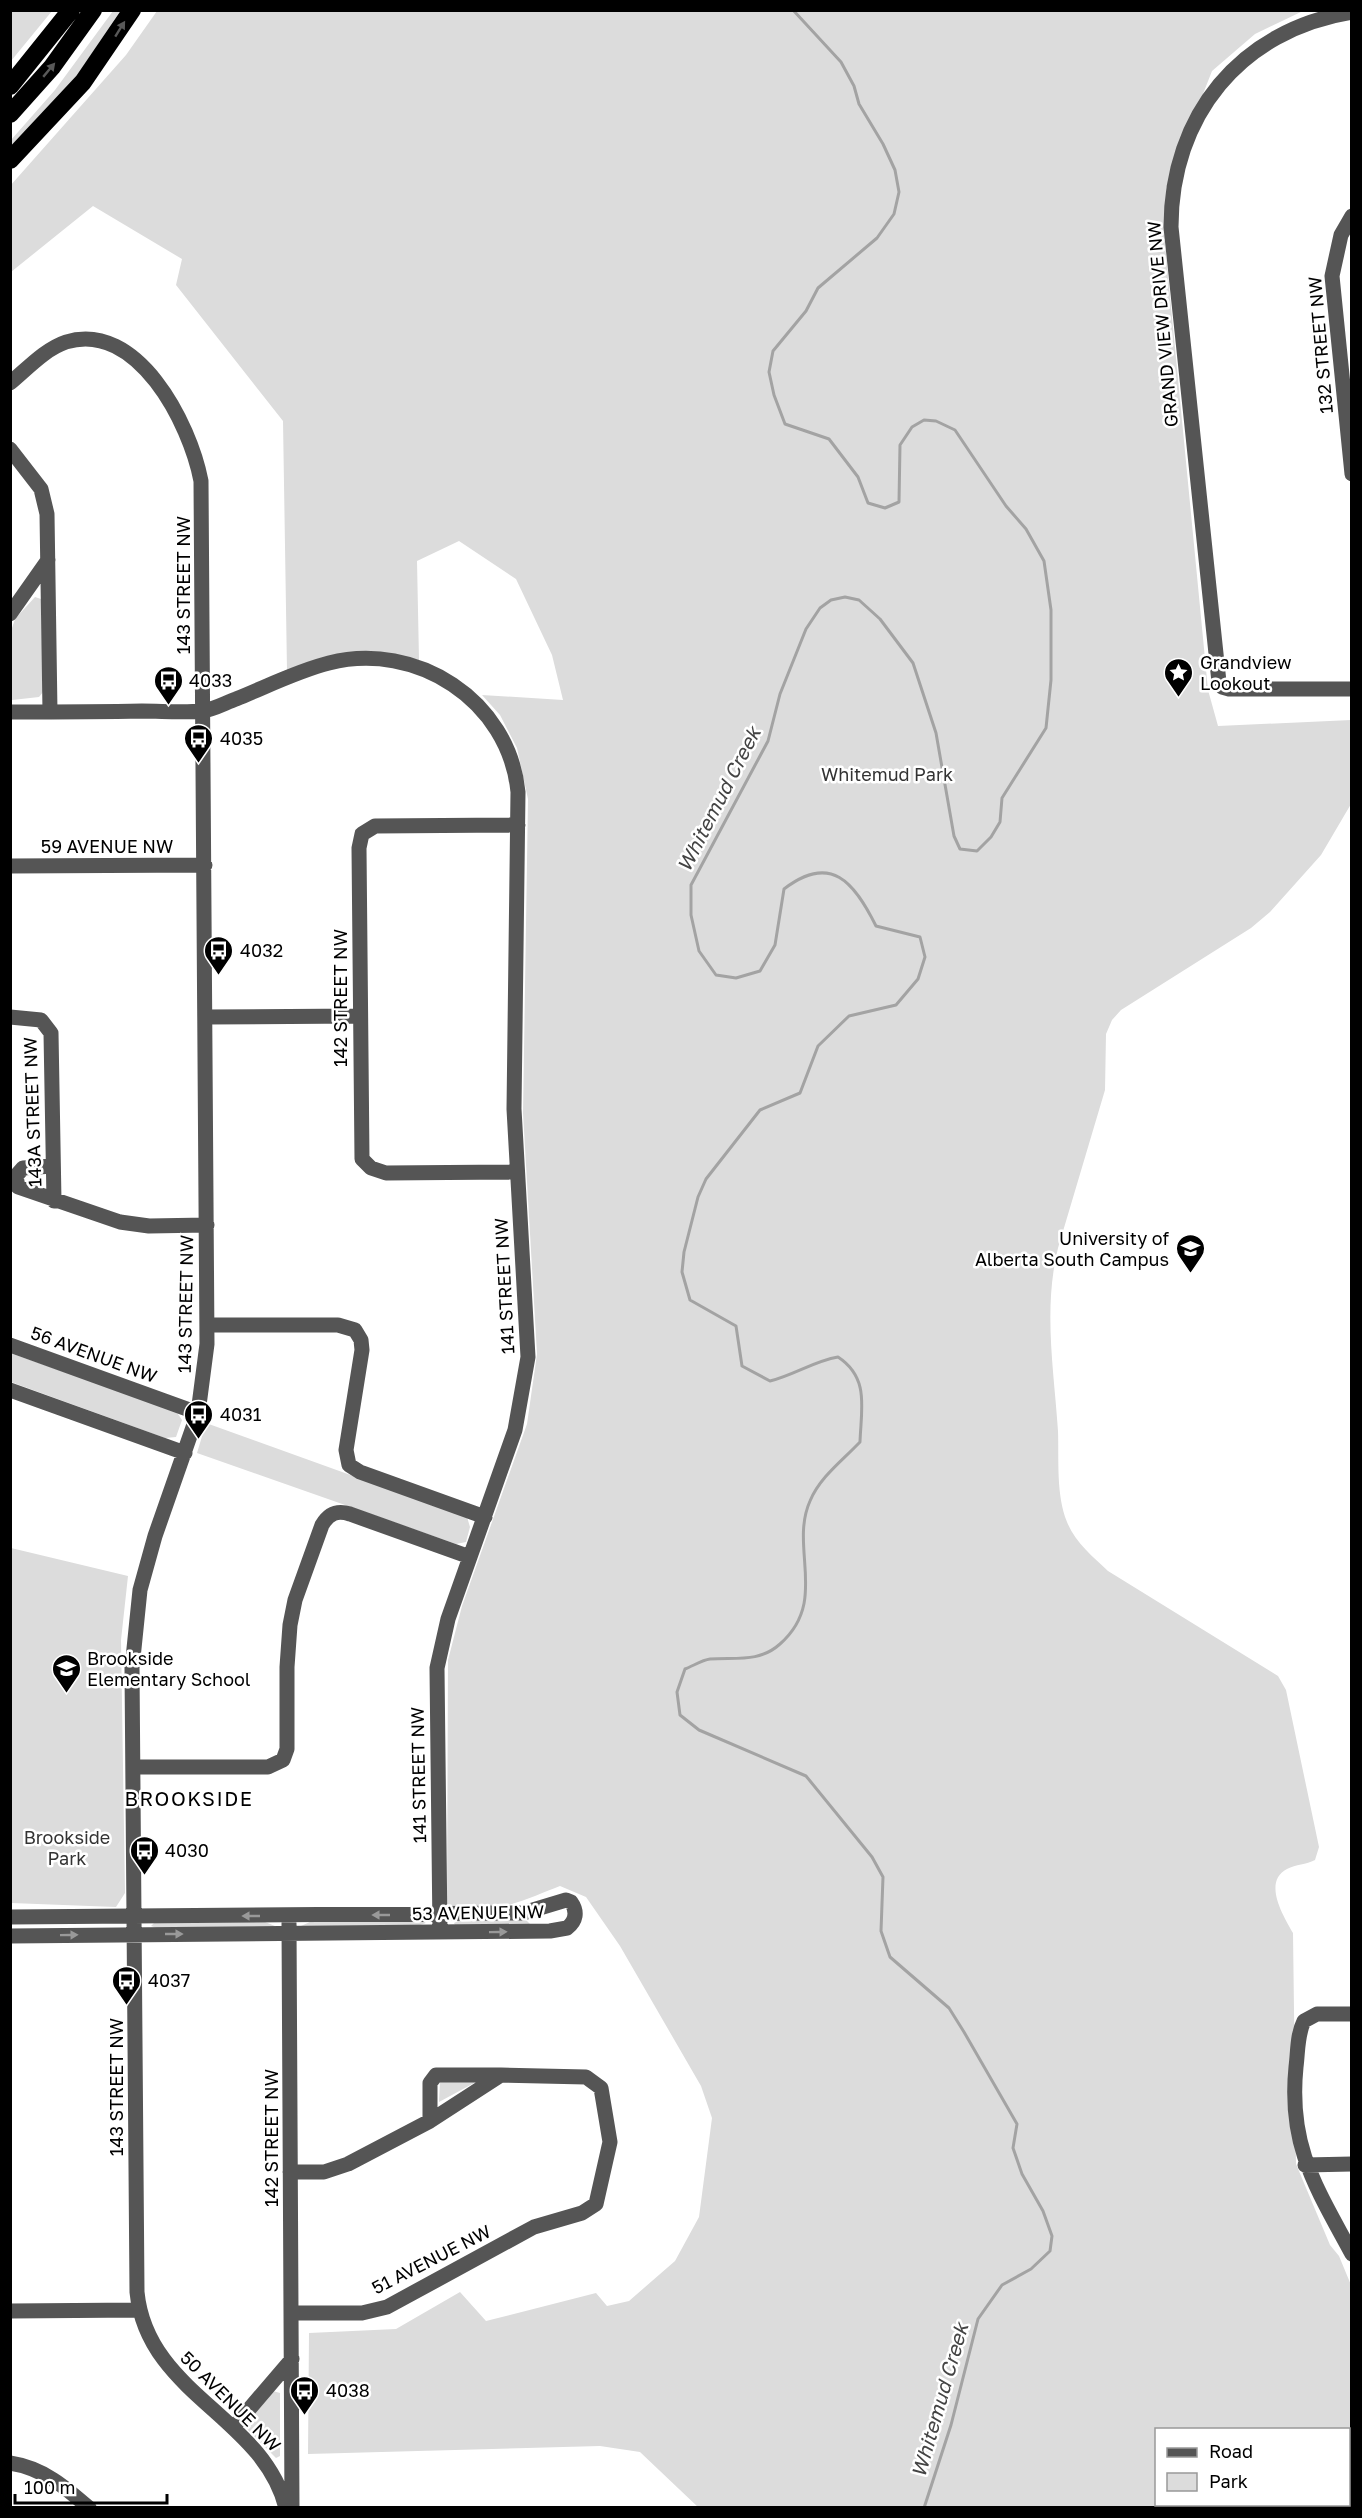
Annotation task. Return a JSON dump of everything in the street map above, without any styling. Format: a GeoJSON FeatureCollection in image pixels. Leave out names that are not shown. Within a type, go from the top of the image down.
{"type":"FeatureCollection","features":[{"type":"Feature","properties":{"kind":"highway"},"geometry":{"type":"LineString","coordinates":[[10,86],[71,10]]}},
{"type":"Feature","properties":{"kind":"highway"},"geometry":{"type":"LineString","coordinates":[[10,114],[52,67],[93,10]]}},
{"type":"Feature","properties":{"kind":"highway"},"geometry":{"type":"LineString","coordinates":[[10,160],[83,82],[132,10]]}},
{"type":"Feature","properties":{"kind":"street","name":"GRAND VIEW DRIVE NW"},"geometry":{"type":"LineString","coordinates":[[1352,12],[1324,17],[1290,30],[1263,45],[1242,62],[1207,100],[1193,123],[1175,171],[1171,208],[1173,252],[1218,678],[1222,687],[1352,689]]}},
{"type":"Feature","properties":{"kind":"street","name":"132 STREET NW"},"geometry":{"type":"LineString","coordinates":[[1352,216],[1341,235],[1334,256],[1332,276],[1352,474]]}},
{"type":"Feature","properties":{"kind":"street","name":"143 STREET NW"},"geometry":{"type":"LineString","coordinates":[[10,383],[63,343],[86,339],[122,347],[149,375],[184,427],[196,458],[201,481],[208,1325],[198,1413],[149,1554],[137,1607],[132,1668],[137,2284],[140,2310]]}},
{"type":"Feature","properties":{"kind":"street"},"geometry":{"type":"LineString","coordinates":[[10,448],[27,468],[44,497],[48,523],[50,712]]}},
{"type":"Feature","properties":{"kind":"street"},"geometry":{"type":"LineString","coordinates":[[10,614],[48,560]]}},
{"type":"Feature","properties":{"kind":"street","name":"141 STREET NW"},"geometry":{"type":"LineString","coordinates":[[204,711],[327,664],[358,658],[385,658],[425,669],[457,687],[479,705],[499,734],[513,767],[518,792],[514,1099],[516,1172],[528,1328],[526,1371],[515,1430],[448,1618],[437,1668],[440,1932]]}},
{"type":"Feature","properties":{"kind":"street"},"geometry":{"type":"LineString","coordinates":[[10,712],[204,711]]}},
{"type":"Feature","properties":{"kind":"street","name":"142 STREET NW"},"geometry":{"type":"LineString","coordinates":[[516,1172],[387,1173],[367,1166],[360,1149],[358,848],[360,838],[366,830],[381,825],[518,825]]}},
{"type":"Feature","properties":{"kind":"street","name":"59 AVENUE NW"},"geometry":{"type":"LineString","coordinates":[[10,866],[205,865]]}},
{"type":"Feature","properties":{"kind":"street"},"geometry":{"type":"LineString","coordinates":[[206,1017],[360,1016]]}},
{"type":"Feature","properties":{"kind":"street","name":"143A STREET NW"},"geometry":{"type":"LineString","coordinates":[[10,1017],[36,1018],[46,1023],[52,1042],[54,1201]]}},
{"type":"Feature","properties":{"kind":"street"},"geometry":{"type":"LineString","coordinates":[[53,1166],[26,1167],[20,1170],[16,1179],[22,1190],[120,1222],[149,1226],[207,1225]]}},
{"type":"Feature","properties":{"kind":"street"},"geometry":{"type":"LineString","coordinates":[[208,1325],[338,1325],[355,1330],[361,1340],[362,1350],[346,1450],[349,1465],[360,1472],[485,1517]]}},
{"type":"Feature","properties":{"kind":"street","name":"56 AVENUE NW"},"geometry":{"type":"LineString","coordinates":[[10,1345],[198,1413]]}},
{"type":"Feature","properties":{"kind":"street"},"geometry":{"type":"LineString","coordinates":[[10,1390],[185,1453]]}},
{"type":"Feature","properties":{"kind":"street"},"geometry":{"type":"LineString","coordinates":[[133,1767],[268,1767],[283,1760],[287,1749],[287,1649],[292,1612],[322,1525],[334,1513],[350,1514],[470,1557]]}},
{"type":"Feature","properties":{"kind":"street","name":"53 AVENUE NW"},"geometry":{"type":"LineString","coordinates":[[10,1917],[523,1913],[566,1900],[571,1902],[576,1913],[572,1925],[562,1930],[10,1936]]}},
{"type":"Feature","properties":{"kind":"street","name":"142 STREET NW"},"geometry":{"type":"LineString","coordinates":[[289,1916],[292,2508]]}},
{"type":"Feature","properties":{"kind":"street"},"geometry":{"type":"LineString","coordinates":[[1352,2014],[1317,2014],[1304,2021],[1293,2095],[1297,2136],[1305,2165],[1352,2254]]}},
{"type":"Feature","properties":{"kind":"street"},"geometry":{"type":"LineString","coordinates":[[430,2121],[430,2083],[436,2075],[501,2075]]}},
{"type":"Feature","properties":{"kind":"street"},"geometry":{"type":"LineString","coordinates":[[290,2172],[324,2172],[341,2167],[430,2121],[501,2075]]}},
{"type":"Feature","properties":{"kind":"street","name":"51 AVENUE NW"},"geometry":{"type":"LineString","coordinates":[[291,2313],[362,2313],[387,2307],[534,2227],[582,2213],[596,2204],[610,2142],[601,2088],[586,2077],[501,2075]]}},
{"type":"Feature","properties":{"kind":"street"},"geometry":{"type":"LineString","coordinates":[[1305,2165],[1352,2164]]}},
{"type":"Feature","properties":{"kind":"street"},"geometry":{"type":"LineString","coordinates":[[10,2311],[140,2310]]}},
{"type":"Feature","properties":{"kind":"street","name":"50 AVENUE NW"},"geometry":{"type":"LineString","coordinates":[[140,2310],[154,2344],[169,2369],[233,2428],[269,2468],[286,2508]]}},
{"type":"Feature","properties":{"kind":"street"},"geometry":{"type":"LineString","coordinates":[[233,2428],[292,2360]]}},
{"type":"Feature","properties":{"kind":"street"},"geometry":{"type":"LineString","coordinates":[[10,2463],[42,2472],[89,2508]]}},
{"type":"Feature","properties":{"kind":"green space"},"geometry":{"type":"Polygon","coordinates":[[[10,11],[52,11],[11,61],[10,11]]]}},
{"type":"Feature","properties":{"kind":"green space"},"geometry":{"type":"Polygon","coordinates":[[[113,11],[120,11],[77,76],[11,150],[11,140],[55,90],[113,11]]]}},
{"type":"Feature","properties":{"kind":"green space","name":"Whitemud Park"},"geometry":{"type":"Polygon","coordinates":[[[157,11],[1303,11],[1255,34],[1212,71],[1166,188],[1165,244],[1208,690],[1218,726],[1351,720],[1351,804],[1321,855],[1270,912],[1251,928],[1121,1010],[1112,1020],[1106,1034],[1105,1090],[1058,1248],[1050,1317],[1061,1500],[1063,1512],[1075,1536],[1108,1571],[1278,1676],[1286,1690],[1319,1847],[1315,1860],[1287,1869],[1276,1882],[1277,1900],[1293,1933],[1296,2164],[1330,2245],[1339,2256],[1351,2285],[1351,2507],[699,2508],[640,2452],[600,2446],[308,2454],[309,2333],[396,2329],[460,2292],[486,2321],[596,2293],[607,2306],[629,2301],[675,2261],[699,2217],[712,2118],[701,2086],[620,1946],[586,1897],[560,1886],[519,1902],[489,1909],[460,1909],[447,1904],[448,1660],[462,1606],[527,1424],[537,1354],[523,1113],[528,799],[517,748],[500,715],[482,695],[563,700],[552,655],[516,579],[459,541],[417,561],[419,660],[385,655],[287,671],[283,421],[176,285],[182,259],[93,206],[11,272],[10,186],[126,55],[157,11]]]}},
{"type":"Feature","properties":{"kind":"green space"},"geometry":{"type":"Polygon","coordinates":[[[35,597],[41,599],[43,692],[39,697],[12,700],[10,634],[15,619],[35,597]]]}},
{"type":"Feature","properties":{"kind":"green space"},"geometry":{"type":"Polygon","coordinates":[[[10,1353],[176,1411],[182,1420],[176,1437],[165,1438],[11,1382],[10,1353]]]}},
{"type":"Feature","properties":{"kind":"green space"},"geometry":{"type":"Polygon","coordinates":[[[206,1423],[467,1517],[470,1527],[466,1542],[456,1544],[197,1453],[206,1423]]]}},
{"type":"Feature","properties":{"kind":"green space","name":"Brookside Park"},"geometry":{"type":"Polygon","coordinates":[[[11,1548],[128,1576],[121,1640],[125,1893],[116,1907],[11,1903],[11,1548]]]}},
{"type":"Feature","properties":{"kind":"green space"},"geometry":{"type":"Polygon","coordinates":[[[526,1920],[530,1924],[455,1925],[454,1923],[458,1921],[526,1920]]]}},
{"type":"Feature","properties":{"kind":"green space"},"geometry":{"type":"Polygon","coordinates":[[[424,1921],[426,1923],[417,1926],[301,1926],[310,1922],[424,1921]]]}},
{"type":"Feature","properties":{"kind":"green space"},"geometry":{"type":"Polygon","coordinates":[[[265,1922],[275,1926],[160,1929],[151,1926],[154,1923],[265,1922]]]}},
{"type":"Feature","properties":{"kind":"green space"},"geometry":{"type":"Polygon","coordinates":[[[440,2081],[476,2082],[439,2102],[440,2081]]]}},
{"type":"Feature","properties":{"kind":"green space"},"geometry":{"type":"Polygon","coordinates":[[[273,2391],[280,2393],[280,2456],[276,2458],[247,2429],[246,2424],[273,2391]]]}},
{"type":"Feature","properties":{"kind":"waterway","name":"Whitemud Creek"},"geometry":{"type":"LineString","coordinates":[[793,10],[841,62],[854,86],[859,104],[883,144],[895,170],[899,192],[894,214],[877,238],[818,288],[806,311],[773,351],[769,372],[774,395],[785,424],[829,439],[858,477],[868,503],[885,508],[899,502],[900,445],[912,427],[924,420],[936,421],[955,430],[1006,506],[1026,529],[1044,561],[1051,610],[1051,680],[1046,728],[1002,798],[1000,822],[991,837],[977,851],[960,849],[954,836],[936,733],[913,663],[880,619],[859,600],[845,597],[831,600],[820,608],[806,629],[780,694],[768,741],[691,885],[691,915],[699,951],[716,975],[736,978],[760,971],[775,945],[784,889],[801,878],[815,873],[828,873],[850,885],[868,910],[876,926],[920,937],[925,957],[918,979],[896,1005],[849,1016],[818,1046],[800,1093],[760,1110],[706,1179],[698,1197],[684,1252],[682,1272],[690,1300],[736,1326],[742,1366],[770,1381],[838,1357],[855,1374],[862,1406],[860,1442],[825,1477],[810,1501],[803,1537],[805,1592],[802,1610],[794,1627],[780,1644],[764,1654],[746,1658],[710,1659],[685,1669],[677,1692],[680,1715],[699,1730],[806,1776],[872,1857],[883,1877],[881,1931],[890,1957],[949,2008],[964,2032],[1017,2124],[1013,2148],[1022,2174],[1043,2211],[1052,2236],[1050,2251],[1031,2269],[1002,2285],[978,2319],[951,2425],[924,2508]]}},
{"type":"Feature","properties":{"kind":"place","name":"Grandview Lookout"},"geometry":{"type":"Point","coordinates":[1179,698]}},
{"type":"Feature","properties":{"kind":"place","name":"4033"},"geometry":{"type":"Point","coordinates":[168,706]}},
{"type":"Feature","properties":{"kind":"place","name":"4035"},"geometry":{"type":"Point","coordinates":[199,764]}},
{"type":"Feature","properties":{"kind":"place","name":"4032"},"geometry":{"type":"Point","coordinates":[219,976]}},
{"type":"Feature","properties":{"kind":"place","name":"University of Alberta South Campus"},"geometry":{"type":"Point","coordinates":[1190,1274]}},
{"type":"Feature","properties":{"kind":"place","name":"4031"},"geometry":{"type":"Point","coordinates":[199,1440]}},
{"type":"Feature","properties":{"kind":"place","name":"Brookside Elementary School"},"geometry":{"type":"Point","coordinates":[66,1694]}},
{"type":"Feature","properties":{"kind":"place","name":"4030"},"geometry":{"type":"Point","coordinates":[144,1876]}},
{"type":"Feature","properties":{"kind":"place","name":"4037"},"geometry":{"type":"Point","coordinates":[127,2006]}},
{"type":"Feature","properties":{"kind":"place","name":"4038"},"geometry":{"type":"Point","coordinates":[305,2416]}},
{"type":"Feature","properties":{"kind":"district","name":"BROOKSIDE"},"geometry":{"type":"Point","coordinates":[189,1798]}}]}
